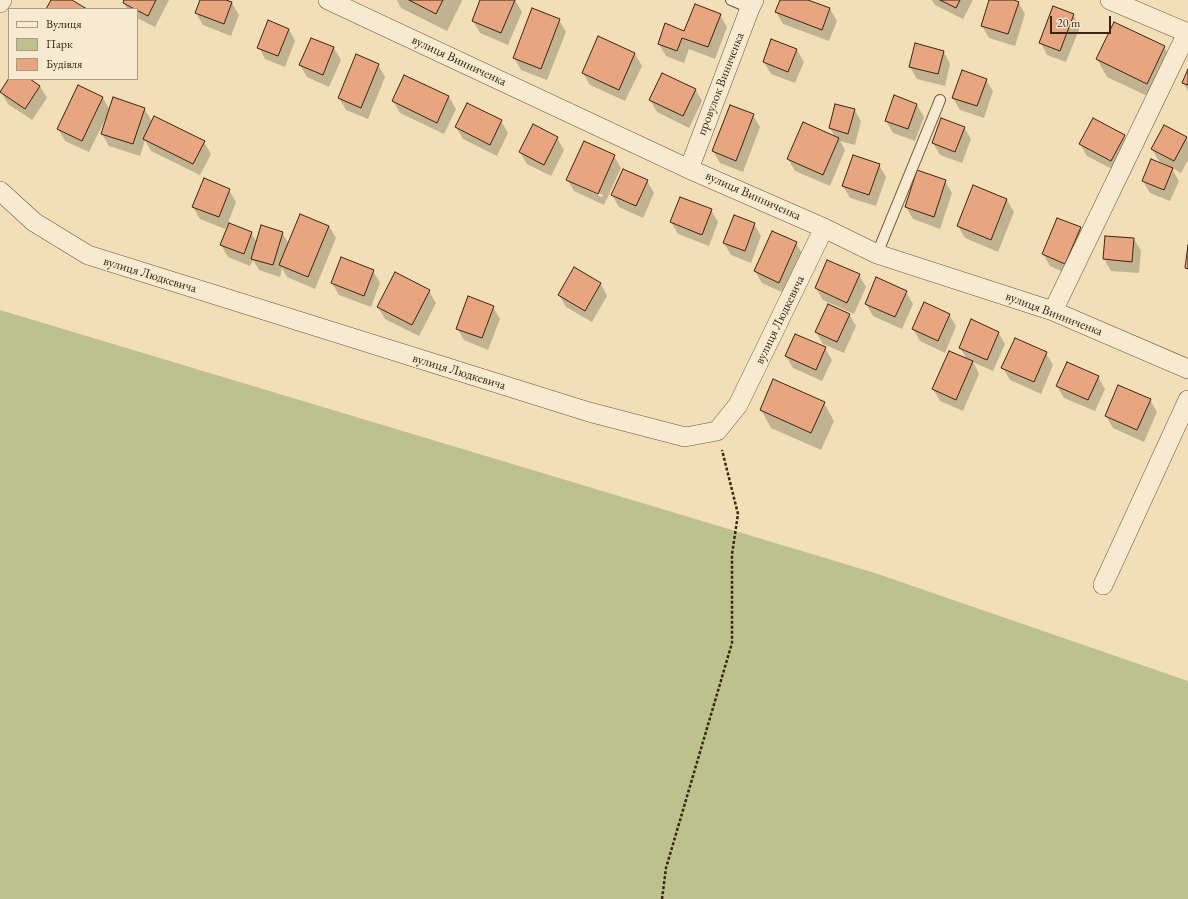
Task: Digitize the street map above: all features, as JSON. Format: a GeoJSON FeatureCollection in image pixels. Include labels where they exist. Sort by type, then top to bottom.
{"type":"FeatureCollection","features":[{"type":"Feature","properties":{"kind":"street","name":"вулиця Винниченка"},"geometry":{"type":"LineString","coordinates":[[328,0],[689,169],[824,228],[877,254],[1053,311],[1188,369]]}},
{"type":"Feature","properties":{"kind":"street"},"geometry":{"type":"LineString","coordinates":[[1053,311],[1187,33],[1110,0]]}},
{"type":"Feature","properties":{"kind":"street","name":"провулок Виниченка"},"geometry":{"type":"LineString","coordinates":[[689,169],[752,4]]}},
{"type":"Feature","properties":{"kind":"street","name":"вулиця Людкевича"},"geometry":{"type":"LineString","coordinates":[[0,191],[34,222],[88,255],[589,412],[685,436],[717,431],[738,405],[824,228]]}},
{"type":"Feature","properties":{"kind":"street"},"geometry":{"type":"LineString","coordinates":[[1103,585],[1188,400]]}},
{"type":"Feature","properties":{"kind":"lane"},"geometry":{"type":"LineString","coordinates":[[731,0],[752,4]]}},
{"type":"Feature","properties":{"kind":"lane"},"geometry":{"type":"LineString","coordinates":[[877,254],[940,100]]}},
{"type":"Feature","properties":{"kind":"path"},"geometry":{"type":"LineString","coordinates":[[662,899],[666,868],[732,643],[732,554],[738,514],[717,431]]}},
{"type":"Feature","properties":{"kind":"green space"},"geometry":{"type":"Polygon","coordinates":[[[0,310],[875,573],[1188,681],[1188,899],[0,899],[0,310]]]}},
{"type":"Feature","properties":{"kind":"building"},"geometry":{"type":"Polygon","coordinates":[[[51,0],[72,0],[85,8],[47,8],[51,0]]]}},
{"type":"Feature","properties":{"kind":"building"},"geometry":{"type":"Polygon","coordinates":[[[124,0],[156,0],[148,16],[138,11],[138,8],[133,8],[123,3],[124,0]]]}},
{"type":"Feature","properties":{"kind":"building"},"geometry":{"type":"Polygon","coordinates":[[[200,0],[226,0],[232,2],[224,24],[195,13],[200,0]]]}},
{"type":"Feature","properties":{"kind":"building"},"geometry":{"type":"Polygon","coordinates":[[[409,0],[443,0],[436,14],[409,0]]]}},
{"type":"Feature","properties":{"kind":"building"},"geometry":{"type":"Polygon","coordinates":[[[480,0],[515,0],[501,33],[472,21],[480,0]]]}},
{"type":"Feature","properties":{"kind":"building"},"geometry":{"type":"Polygon","coordinates":[[[780,0],[808,0],[830,8],[822,30],[775,12],[780,0]]]}},
{"type":"Feature","properties":{"kind":"building"},"geometry":{"type":"Polygon","coordinates":[[[940,0],[960,0],[956,8],[940,0]]]}},
{"type":"Feature","properties":{"kind":"building"},"geometry":{"type":"Polygon","coordinates":[[[989,0],[1014,0],[1019,2],[1008,34],[981,26],[989,0]]]}},
{"type":"Feature","properties":{"kind":"building"},"geometry":{"type":"Polygon","coordinates":[[[695,4],[721,14],[708,47],[682,38],[677,51],[658,44],[665,23],[684,31],[695,4]]]}},
{"type":"Feature","properties":{"kind":"building"},"geometry":{"type":"Polygon","coordinates":[[[1053,6],[1074,14],[1060,51],[1039,43],[1053,6]]]}},
{"type":"Feature","properties":{"kind":"building"},"geometry":{"type":"Polygon","coordinates":[[[532,8],[560,19],[541,69],[513,58],[532,8]]]}},
{"type":"Feature","properties":{"kind":"building"},"geometry":{"type":"Polygon","coordinates":[[[268,20],[289,29],[278,56],[257,48],[268,20]]]}},
{"type":"Feature","properties":{"kind":"building"},"geometry":{"type":"Polygon","coordinates":[[[1114,22],[1165,46],[1147,84],[1096,59],[1114,22]]]}},
{"type":"Feature","properties":{"kind":"building"},"geometry":{"type":"Polygon","coordinates":[[[598,36],[635,53],[619,90],[582,73],[598,36]]]}},
{"type":"Feature","properties":{"kind":"building"},"geometry":{"type":"Polygon","coordinates":[[[311,38],[334,47],[323,75],[299,65],[311,38]]]}},
{"type":"Feature","properties":{"kind":"building"},"geometry":{"type":"Polygon","coordinates":[[[771,39],[797,49],[788,72],[763,62],[771,39]]]}},
{"type":"Feature","properties":{"kind":"building"},"geometry":{"type":"Polygon","coordinates":[[[915,43],[944,51],[938,74],[909,67],[915,43]]]}},
{"type":"Feature","properties":{"kind":"building"},"geometry":{"type":"Polygon","coordinates":[[[356,54],[379,64],[361,108],[338,98],[356,54]]]}},
{"type":"Feature","properties":{"kind":"building"},"geometry":{"type":"Polygon","coordinates":[[[1188,69],[1188,85],[1182,83],[1188,69]]]}},
{"type":"Feature","properties":{"kind":"building"},"geometry":{"type":"Polygon","coordinates":[[[962,70],[987,79],[977,106],[952,98],[962,70]]]}},
{"type":"Feature","properties":{"kind":"building"},"geometry":{"type":"Polygon","coordinates":[[[662,73],[696,89],[683,116],[649,100],[662,73]]]}},
{"type":"Feature","properties":{"kind":"building"},"geometry":{"type":"Polygon","coordinates":[[[404,75],[449,96],[437,123],[392,101],[404,75]]]}},
{"type":"Feature","properties":{"kind":"building"},"geometry":{"type":"Polygon","coordinates":[[[8,80],[31,80],[40,86],[25,109],[0,92],[8,80]]]}},
{"type":"Feature","properties":{"kind":"building"},"geometry":{"type":"Polygon","coordinates":[[[78,85],[103,97],[82,141],[57,129],[78,85]]]}},
{"type":"Feature","properties":{"kind":"building"},"geometry":{"type":"Polygon","coordinates":[[[894,95],[917,104],[908,129],[885,121],[894,95]]]}},
{"type":"Feature","properties":{"kind":"building"},"geometry":{"type":"Polygon","coordinates":[[[113,97],[145,108],[133,144],[101,134],[113,97]]]}},
{"type":"Feature","properties":{"kind":"building"},"geometry":{"type":"Polygon","coordinates":[[[467,103],[502,120],[490,145],[455,127],[467,103]]]}},
{"type":"Feature","properties":{"kind":"building"},"geometry":{"type":"Polygon","coordinates":[[[835,104],[855,109],[848,134],[829,128],[835,104]]]}},
{"type":"Feature","properties":{"kind":"building"},"geometry":{"type":"Polygon","coordinates":[[[730,105],[754,114],[736,161],[712,151],[730,105]]]}},
{"type":"Feature","properties":{"kind":"building"},"geometry":{"type":"Polygon","coordinates":[[[154,116],[205,141],[193,164],[143,139],[154,116]]]}},
{"type":"Feature","properties":{"kind":"building"},"geometry":{"type":"Polygon","coordinates":[[[941,118],[965,127],[955,152],[932,143],[941,118]]]}},
{"type":"Feature","properties":{"kind":"building"},"geometry":{"type":"Polygon","coordinates":[[[1093,118],[1125,135],[1111,161],[1079,144],[1093,118]]]}},
{"type":"Feature","properties":{"kind":"building"},"geometry":{"type":"Polygon","coordinates":[[[803,122],[839,138],[823,175],[787,159],[803,122]]]}},
{"type":"Feature","properties":{"kind":"building"},"geometry":{"type":"Polygon","coordinates":[[[533,124],[558,137],[544,165],[519,152],[533,124]]]}},
{"type":"Feature","properties":{"kind":"building"},"geometry":{"type":"Polygon","coordinates":[[[1164,125],[1187,137],[1174,161],[1151,149],[1164,125]]]}},
{"type":"Feature","properties":{"kind":"building"},"geometry":{"type":"Polygon","coordinates":[[[584,141],[615,155],[598,194],[566,180],[584,141]]]}},
{"type":"Feature","properties":{"kind":"building"},"geometry":{"type":"Polygon","coordinates":[[[853,155],[880,164],[869,195],[842,186],[853,155]]]}},
{"type":"Feature","properties":{"kind":"building"},"geometry":{"type":"Polygon","coordinates":[[[1151,159],[1173,168],[1164,190],[1142,181],[1151,159]]]}},
{"type":"Feature","properties":{"kind":"building"},"geometry":{"type":"Polygon","coordinates":[[[623,169],[648,180],[636,206],[611,195],[623,169]]]}},
{"type":"Feature","properties":{"kind":"building"},"geometry":{"type":"Polygon","coordinates":[[[917,170],[946,180],[934,217],[905,207],[917,170]]]}},
{"type":"Feature","properties":{"kind":"building"},"geometry":{"type":"Polygon","coordinates":[[[204,178],[230,189],[219,217],[192,207],[204,178]]]}},
{"type":"Feature","properties":{"kind":"building"},"geometry":{"type":"Polygon","coordinates":[[[973,185],[1007,199],[991,240],[957,226],[973,185]]]}},
{"type":"Feature","properties":{"kind":"building"},"geometry":{"type":"Polygon","coordinates":[[[680,197],[712,209],[702,235],[670,222],[680,197]]]}},
{"type":"Feature","properties":{"kind":"building"},"geometry":{"type":"Polygon","coordinates":[[[300,214],[329,226],[308,277],[279,265],[300,214]]]}},
{"type":"Feature","properties":{"kind":"building"},"geometry":{"type":"Polygon","coordinates":[[[734,215],[755,223],[745,251],[723,243],[734,215]]]}},
{"type":"Feature","properties":{"kind":"building"},"geometry":{"type":"Polygon","coordinates":[[[1057,218],[1081,227],[1065,264],[1042,254],[1057,218]]]}},
{"type":"Feature","properties":{"kind":"building"},"geometry":{"type":"Polygon","coordinates":[[[229,223],[252,232],[244,254],[220,245],[229,223]]]}},
{"type":"Feature","properties":{"kind":"building"},"geometry":{"type":"Polygon","coordinates":[[[261,225],[283,232],[273,265],[251,259],[261,225]]]}},
{"type":"Feature","properties":{"kind":"building"},"geometry":{"type":"Polygon","coordinates":[[[772,231],[797,242],[779,283],[754,271],[772,231]]]}},
{"type":"Feature","properties":{"kind":"building"},"geometry":{"type":"Polygon","coordinates":[[[1105,236],[1134,238],[1132,262],[1103,259],[1105,236]]]}},
{"type":"Feature","properties":{"kind":"building"},"geometry":{"type":"Polygon","coordinates":[[[1188,245],[1188,269],[1185,268],[1188,245]]]}},
{"type":"Feature","properties":{"kind":"building"},"geometry":{"type":"Polygon","coordinates":[[[341,257],[374,270],[364,296],[331,283],[341,257]]]}},
{"type":"Feature","properties":{"kind":"building"},"geometry":{"type":"Polygon","coordinates":[[[827,260],[860,274],[847,303],[815,288],[827,260]]]}},
{"type":"Feature","properties":{"kind":"building"},"geometry":{"type":"Polygon","coordinates":[[[574,267],[601,283],[585,311],[558,295],[574,267]]]}},
{"type":"Feature","properties":{"kind":"building"},"geometry":{"type":"Polygon","coordinates":[[[395,272],[430,290],[412,325],[377,307],[395,272]]]}},
{"type":"Feature","properties":{"kind":"building"},"geometry":{"type":"Polygon","coordinates":[[[876,277],[907,291],[895,317],[865,304],[876,277]]]}},
{"type":"Feature","properties":{"kind":"building"},"geometry":{"type":"Polygon","coordinates":[[[468,296],[494,306],[482,338],[456,329],[468,296]]]}},
{"type":"Feature","properties":{"kind":"building"},"geometry":{"type":"Polygon","coordinates":[[[924,302],[950,314],[938,341],[912,329],[924,302]]]}},
{"type":"Feature","properties":{"kind":"building"},"geometry":{"type":"Polygon","coordinates":[[[828,304],[850,314],[837,342],[815,332],[828,304]]]}},
{"type":"Feature","properties":{"kind":"building"},"geometry":{"type":"Polygon","coordinates":[[[971,319],[999,332],[987,360],[959,348],[971,319]]]}},
{"type":"Feature","properties":{"kind":"building"},"geometry":{"type":"Polygon","coordinates":[[[795,334],[826,347],[816,370],[785,356],[795,334]]]}},
{"type":"Feature","properties":{"kind":"building"},"geometry":{"type":"Polygon","coordinates":[[[1015,338],[1047,352],[1034,382],[1001,368],[1015,338]]]}},
{"type":"Feature","properties":{"kind":"building"},"geometry":{"type":"Polygon","coordinates":[[[949,351],[973,361],[956,400],[932,389],[949,351]]]}},
{"type":"Feature","properties":{"kind":"building"},"geometry":{"type":"Polygon","coordinates":[[[1067,362],[1099,376],[1088,400],[1056,386],[1067,362]]]}},
{"type":"Feature","properties":{"kind":"building"},"geometry":{"type":"Polygon","coordinates":[[[773,379],[825,402],[811,433],[760,410],[773,379]]]}},
{"type":"Feature","properties":{"kind":"building"},"geometry":{"type":"Polygon","coordinates":[[[1118,385],[1151,399],[1137,430],[1105,416],[1118,385]]]}}]}
